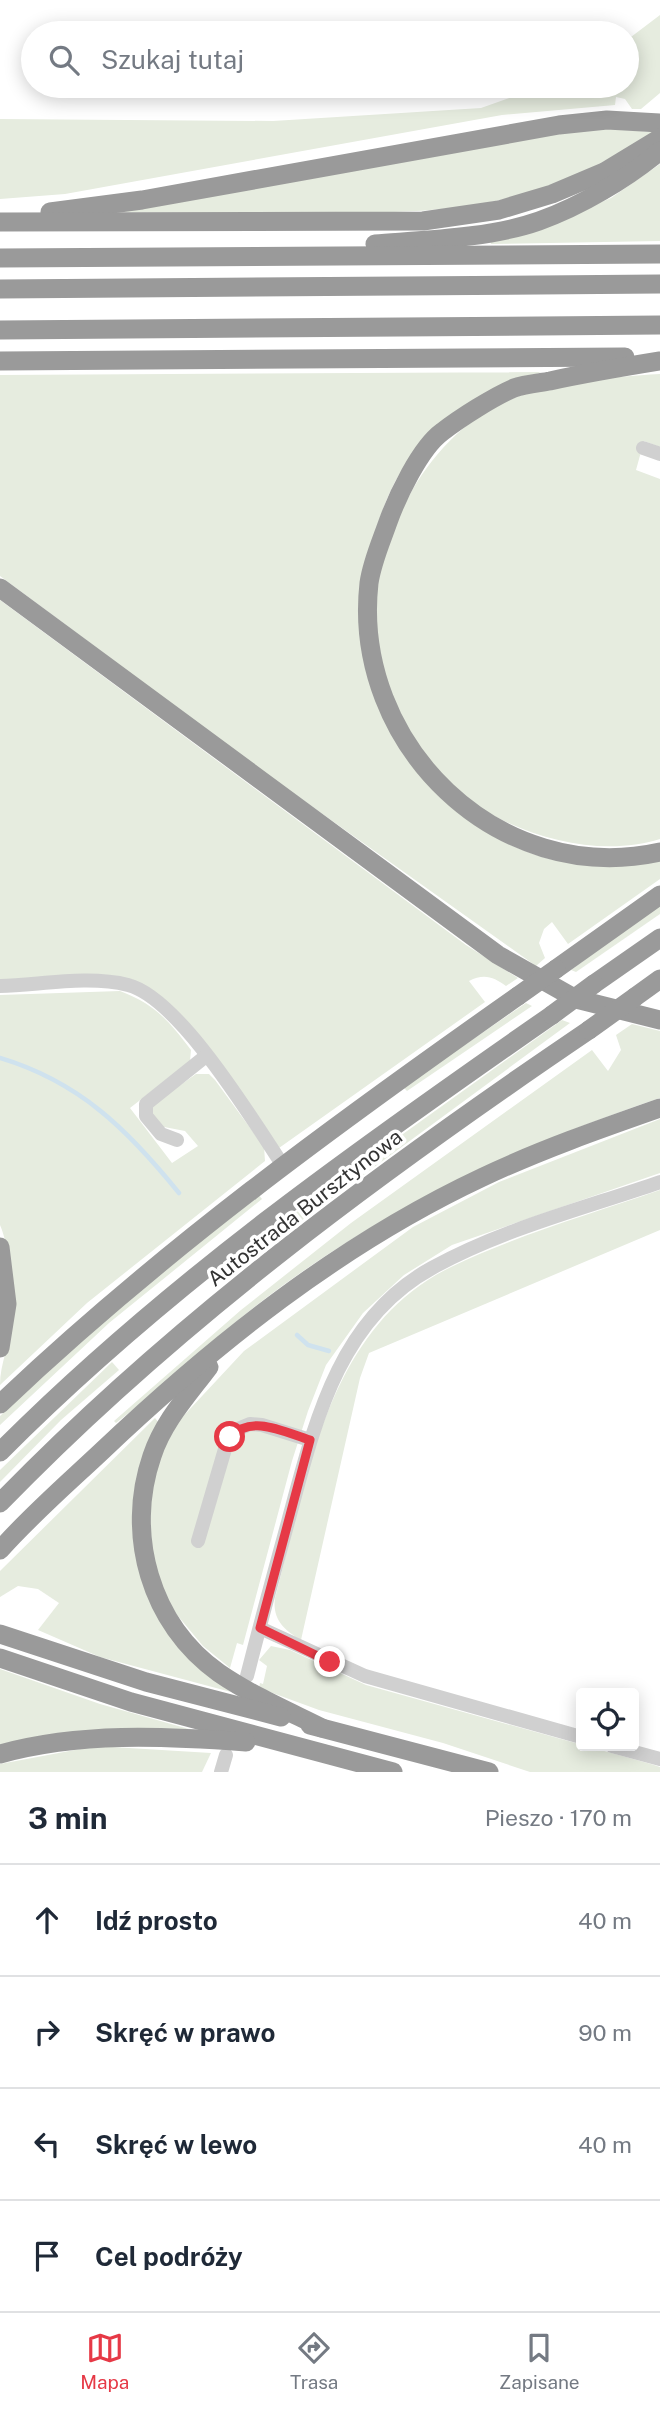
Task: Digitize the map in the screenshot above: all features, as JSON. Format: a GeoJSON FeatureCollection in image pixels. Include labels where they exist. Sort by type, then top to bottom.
{"type":"FeatureCollection","features":[{"type":"Feature","properties":{"kind":"highway"},"geometry":{"type":"LineString","coordinates":[[0,220],[142,200],[559,125],[637,120],[660,123]]}},
{"type":"Feature","properties":{"kind":"highway"},"geometry":{"type":"LineString","coordinates":[[0,220],[423,221],[499,209],[552,194],[604,173],[660,138]]}},
{"type":"Feature","properties":{"kind":"highway"},"geometry":{"type":"LineString","coordinates":[[259,257],[449,239],[539,221],[620,180],[660,151]]}},
{"type":"Feature","properties":{"kind":"highway"},"geometry":{"type":"LineString","coordinates":[[0,258],[660,254]]}},
{"type":"Feature","properties":{"kind":"highway"},"geometry":{"type":"LineString","coordinates":[[0,289],[660,284]]}},
{"type":"Feature","properties":{"kind":"highway"},"geometry":{"type":"LineString","coordinates":[[0,330],[660,325]]}},
{"type":"Feature","properties":{"kind":"highway"},"geometry":{"type":"LineString","coordinates":[[0,361],[660,359]]}},
{"type":"Feature","properties":{"kind":"highway"},"geometry":{"type":"LineString","coordinates":[[660,359],[514,388],[439,434],[400,489],[372,566],[368,614],[375,671],[390,716],[414,756],[457,801],[503,831],[547,848],[602,856],[660,852]]}},
{"type":"Feature","properties":{"kind":"highway"},"geometry":{"type":"LineString","coordinates":[[0,588],[498,955],[576,999],[660,1020]]}},
{"type":"Feature","properties":{"kind":"highway"},"geometry":{"type":"LineString","coordinates":[[0,1404],[131,1285],[282,1164],[660,895]]}},
{"type":"Feature","properties":{"kind":"highway","name":"Autostrada Bursztynowa"},"geometry":{"type":"LineString","coordinates":[[0,1452],[124,1335],[237,1242],[660,938]]}},
{"type":"Feature","properties":{"kind":"highway","name":"Autostrada Bursztynowa"},"geometry":{"type":"LineString","coordinates":[[0,1503],[93,1413],[229,1294],[439,1134],[660,979]]}},
{"type":"Feature","properties":{"kind":"highway"},"geometry":{"type":"LineString","coordinates":[[0,1550],[136,1419],[234,1335],[326,1266],[424,1207],[496,1171],[660,1108]]}},
{"type":"Feature","properties":{"kind":"highway"},"geometry":{"type":"LineString","coordinates":[[0,1247],[7,1304],[0,1348]]}},
{"type":"Feature","properties":{"kind":"highway"},"geometry":{"type":"LineString","coordinates":[[234,1335],[169,1419],[152,1454],[140,1497],[140,1541],[156,1597],[195,1653],[219,1673],[254,1694],[322,1728]]}},
{"type":"Feature","properties":{"kind":"highway"},"geometry":{"type":"LineString","coordinates":[[0,1634],[146,1682],[489,1772]]}},
{"type":"Feature","properties":{"kind":"highway"},"geometry":{"type":"LineString","coordinates":[[0,1658],[131,1702],[393,1772]]}},
{"type":"Feature","properties":{"kind":"highway"},"geometry":{"type":"LineString","coordinates":[[0,1754],[35,1744],[111,1737],[197,1738],[307,1748]]}},
{"type":"Feature","properties":{"kind":"street"},"geometry":{"type":"LineString","coordinates":[[643,448],[660,454]]}},
{"type":"Feature","properties":{"kind":"street"},"geometry":{"type":"LineString","coordinates":[[0,986],[100,982],[128,985],[150,994],[172,1013],[206,1056],[282,1164]]}},
{"type":"Feature","properties":{"kind":"street"},"geometry":{"type":"LineString","coordinates":[[177,1140],[161,1134],[146,1116],[146,1104],[206,1056]]}},
{"type":"Feature","properties":{"kind":"street"},"geometry":{"type":"LineString","coordinates":[[247,1676],[310,1440],[337,1368],[372,1317],[398,1292],[430,1269],[463,1253],[660,1182]]}},
{"type":"Feature","properties":{"kind":"street"},"geometry":{"type":"LineString","coordinates":[[198,1541],[225,1449],[238,1429],[250,1424],[262,1425],[310,1440]]}},
{"type":"Feature","properties":{"kind":"street"},"geometry":{"type":"LineString","coordinates":[[260,1628],[365,1676],[576,1736]]}},
{"type":"Feature","properties":{"kind":"street"},"geometry":{"type":"LineString","coordinates":[[630,1751],[660,1759]]}},
{"type":"Feature","properties":{"kind":"street"},"geometry":{"type":"LineString","coordinates":[[221,1772],[226,1755]]}},
{"type":"Feature","properties":{"kind":"shaded area"},"geometry":{"type":"Polygon","coordinates":[[[660,15],[660,93],[641,109],[632,109],[625,99],[620,98],[639,98],[639,31],[660,15]]]}},
{"type":"Feature","properties":{"kind":"shaded area"},"geometry":{"type":"Polygon","coordinates":[[[509,98],[616,98],[615,105],[502,115],[65,194],[0,199],[0,119],[273,121],[481,108],[509,98]]]}},
{"type":"Feature","properties":{"kind":"shaded area"},"geometry":{"type":"Polygon","coordinates":[[[613,129],[653,132],[622,152],[566,180],[492,202],[454,208],[378,213],[107,212],[565,131],[613,129]]]}},
{"type":"Feature","properties":{"kind":"shaded area"},"geometry":{"type":"Polygon","coordinates":[[[660,164],[660,241],[491,244],[490,240],[561,219],[611,198],[660,164]]]}},
{"type":"Feature","properties":{"kind":"shaded area"},"geometry":{"type":"Polygon","coordinates":[[[541,372],[497,390],[454,421],[414,455],[387,498],[371,546],[361,595],[362,644],[372,690],[392,734],[419,774],[453,809],[493,836],[554,860],[599,865],[660,860],[660,879],[568,944],[552,922],[544,929],[539,943],[545,958],[536,966],[265,773],[0,576],[0,375],[541,372]]]}},
{"type":"Feature","properties":{"kind":"shaded area"},"geometry":{"type":"Polygon","coordinates":[[[660,374],[660,447],[644,441],[636,470],[660,479],[660,839],[629,845],[597,846],[563,841],[530,832],[469,801],[443,780],[422,757],[397,712],[380,657],[373,607],[378,574],[394,528],[417,483],[450,440],[478,417],[509,400],[546,388],[660,374]]]}},
{"type":"Feature","properties":{"kind":"shaded area"},"geometry":{"type":"Polygon","coordinates":[[[0,600],[466,945],[518,978],[506,986],[489,977],[469,981],[485,1002],[279,1148],[184,1022],[121,979],[0,982],[0,600]]]}},
{"type":"Feature","properties":{"kind":"shaded area"},"geometry":{"type":"Polygon","coordinates":[[[660,904],[660,914],[576,972],[571,970],[660,904]]]}},
{"type":"Feature","properties":{"kind":"shaded area"},"geometry":{"type":"Polygon","coordinates":[[[120,991],[152,1008],[191,1050],[190,1061],[130,1108],[172,1163],[198,1146],[185,1131],[159,1126],[153,1116],[152,1105],[196,1074],[209,1074],[215,1080],[264,1147],[265,1161],[87,1303],[0,1385],[11,1330],[13,1299],[9,1259],[0,1225],[0,995],[120,991]]]}},
{"type":"Feature","properties":{"kind":"shaded area"},"geometry":{"type":"Polygon","coordinates":[[[526,1003],[532,1006],[407,1091],[403,1087],[526,1003]]]}},
{"type":"Feature","properties":{"kind":"shaded area"},"geometry":{"type":"Polygon","coordinates":[[[562,1020],[570,1023],[256,1254],[250,1248],[336,1182],[562,1020]]]}},
{"type":"Feature","properties":{"kind":"shaded area"},"geometry":{"type":"Polygon","coordinates":[[[632,1024],[660,1031],[660,1098],[512,1155],[417,1201],[371,1228],[263,1300],[135,1408],[116,1423],[114,1421],[241,1310],[351,1223],[592,1050],[608,1071],[621,1050],[616,1035],[632,1024]]]}},
{"type":"Feature","properties":{"kind":"shaded area"},"geometry":{"type":"Polygon","coordinates":[[[660,1119],[660,1173],[452,1245],[404,1275],[363,1313],[326,1365],[308,1411],[243,1645],[237,1643],[230,1668],[203,1646],[173,1610],[156,1580],[147,1500],[159,1457],[175,1425],[244,1351],[413,1227],[499,1182],[660,1119]]]}},
{"type":"Feature","properties":{"kind":"shaded area"},"geometry":{"type":"Polygon","coordinates":[[[660,1190],[660,1230],[369,1353],[360,1378],[301,1640],[289,1632],[277,1618],[275,1598],[312,1457],[328,1410],[349,1367],[376,1327],[409,1294],[451,1267],[528,1235],[660,1190]]]}},
{"type":"Feature","properties":{"kind":"shaded area"},"geometry":{"type":"Polygon","coordinates":[[[258,1194],[262,1199],[109,1323],[0,1425],[0,1416],[105,1318],[258,1194]]]}},
{"type":"Feature","properties":{"kind":"shaded area"},"geometry":{"type":"Polygon","coordinates":[[[112,1362],[119,1370],[61,1420],[0,1482],[0,1470],[112,1362]]]}},
{"type":"Feature","properties":{"kind":"shaded area"},"geometry":{"type":"Polygon","coordinates":[[[155,1418],[159,1423],[136,1489],[171,1638],[203,1672],[231,1692],[100,1657],[38,1630],[59,1603],[38,1589],[18,1586],[0,1597],[0,1571],[155,1418]]]}},
{"type":"Feature","properties":{"kind":"shaded area"},"geometry":{"type":"Polygon","coordinates":[[[271,1646],[290,1650],[366,1685],[576,1743],[576,1751],[604,1751],[651,1764],[660,1767],[660,1772],[530,1772],[443,1743],[319,1710],[259,1688],[260,1683],[263,1684],[267,1666],[259,1660],[271,1646]]]}},
{"type":"Feature","properties":{"kind":"shaded area"},"geometry":{"type":"Polygon","coordinates":[[[0,1669],[100,1704],[196,1731],[97,1730],[50,1735],[0,1747],[0,1669]]]}},
{"type":"Feature","properties":{"kind":"shaded area"},"geometry":{"type":"Polygon","coordinates":[[[96,1746],[211,1753],[202,1772],[0,1772],[0,1764],[96,1746]]]}},
{"type":"Feature","properties":{"kind":"waterway"},"geometry":{"type":"LineString","coordinates":[[0,1058],[55,1080],[100,1111],[141,1149],[179,1193]]}},
{"type":"Feature","properties":{"kind":"waterway"},"geometry":{"type":"LineString","coordinates":[[297,1335],[308,1345],[329,1351]]}},
{"type":"Feature","properties":{"kind":"route"},"geometry":{"type":"LineString","coordinates":[[230,1437],[238,1429],[250,1424],[262,1425],[310,1440],[260,1628],[330,1662]]}}]}
